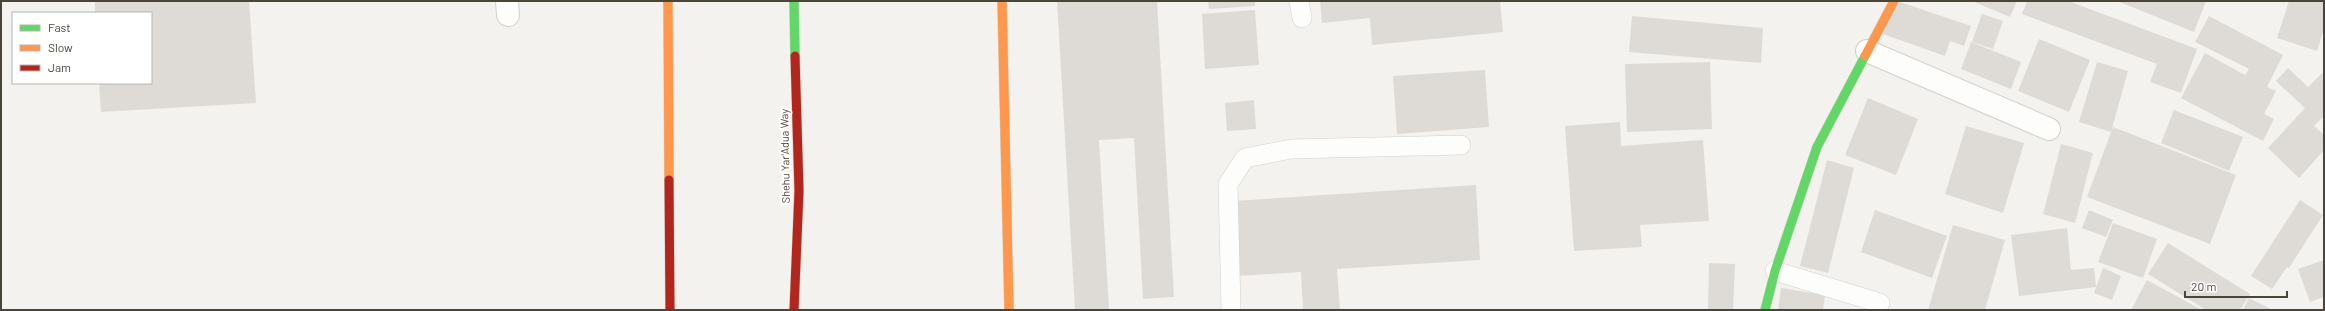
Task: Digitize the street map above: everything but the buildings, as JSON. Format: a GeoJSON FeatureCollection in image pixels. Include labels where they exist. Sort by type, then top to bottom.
{"type":"FeatureCollection","features":[{"type":"Feature","properties":{"kind":"main road"},"geometry":{"type":"LineString","coordinates":[[668,1],[670,310]]}},
{"type":"Feature","properties":{"kind":"main road","name":"Shehu Yar'Adua Way"},"geometry":{"type":"LineString","coordinates":[[794,1],[799,191],[794,310]]}},
{"type":"Feature","properties":{"kind":"main road"},"geometry":{"type":"LineString","coordinates":[[1002,1],[1009,310]]}},
{"type":"Feature","properties":{"kind":"main road"},"geometry":{"type":"LineString","coordinates":[[1765,310],[1775,271],[1817,147],[1894,1]]}},
{"type":"Feature","properties":{"kind":"street"},"geometry":{"type":"LineString","coordinates":[[1868,51],[2049,129]]}},
{"type":"Feature","properties":{"kind":"lane"},"geometry":{"type":"LineString","coordinates":[[1231,310],[1228,184],[1245,158],[1291,149],[1461,145]]}},
{"type":"Feature","properties":{"kind":"lane"},"geometry":{"type":"LineString","coordinates":[[1775,271],[1880,303]]}},
{"type":"Feature","properties":{"kind":"traffic: fast"},"geometry":{"type":"LineString","coordinates":[[794,1],[795,56]]}},
{"type":"Feature","properties":{"kind":"traffic: fast"},"geometry":{"type":"LineString","coordinates":[[1765,310],[1775,271],[1817,147],[1865,56]]}},
{"type":"Feature","properties":{"kind":"traffic: slow"},"geometry":{"type":"LineString","coordinates":[[668,1],[669,180]]}},
{"type":"Feature","properties":{"kind":"traffic: slow"},"geometry":{"type":"LineString","coordinates":[[1002,1],[1009,310]]}},
{"type":"Feature","properties":{"kind":"traffic: slow"},"geometry":{"type":"LineString","coordinates":[[1865,56],[1894,1]]}},
{"type":"Feature","properties":{"kind":"traffic: jam"},"geometry":{"type":"LineString","coordinates":[[794,310],[799,191],[795,56]]}},
{"type":"Feature","properties":{"kind":"traffic: jam"},"geometry":{"type":"LineString","coordinates":[[669,180],[670,310]]}}]}
